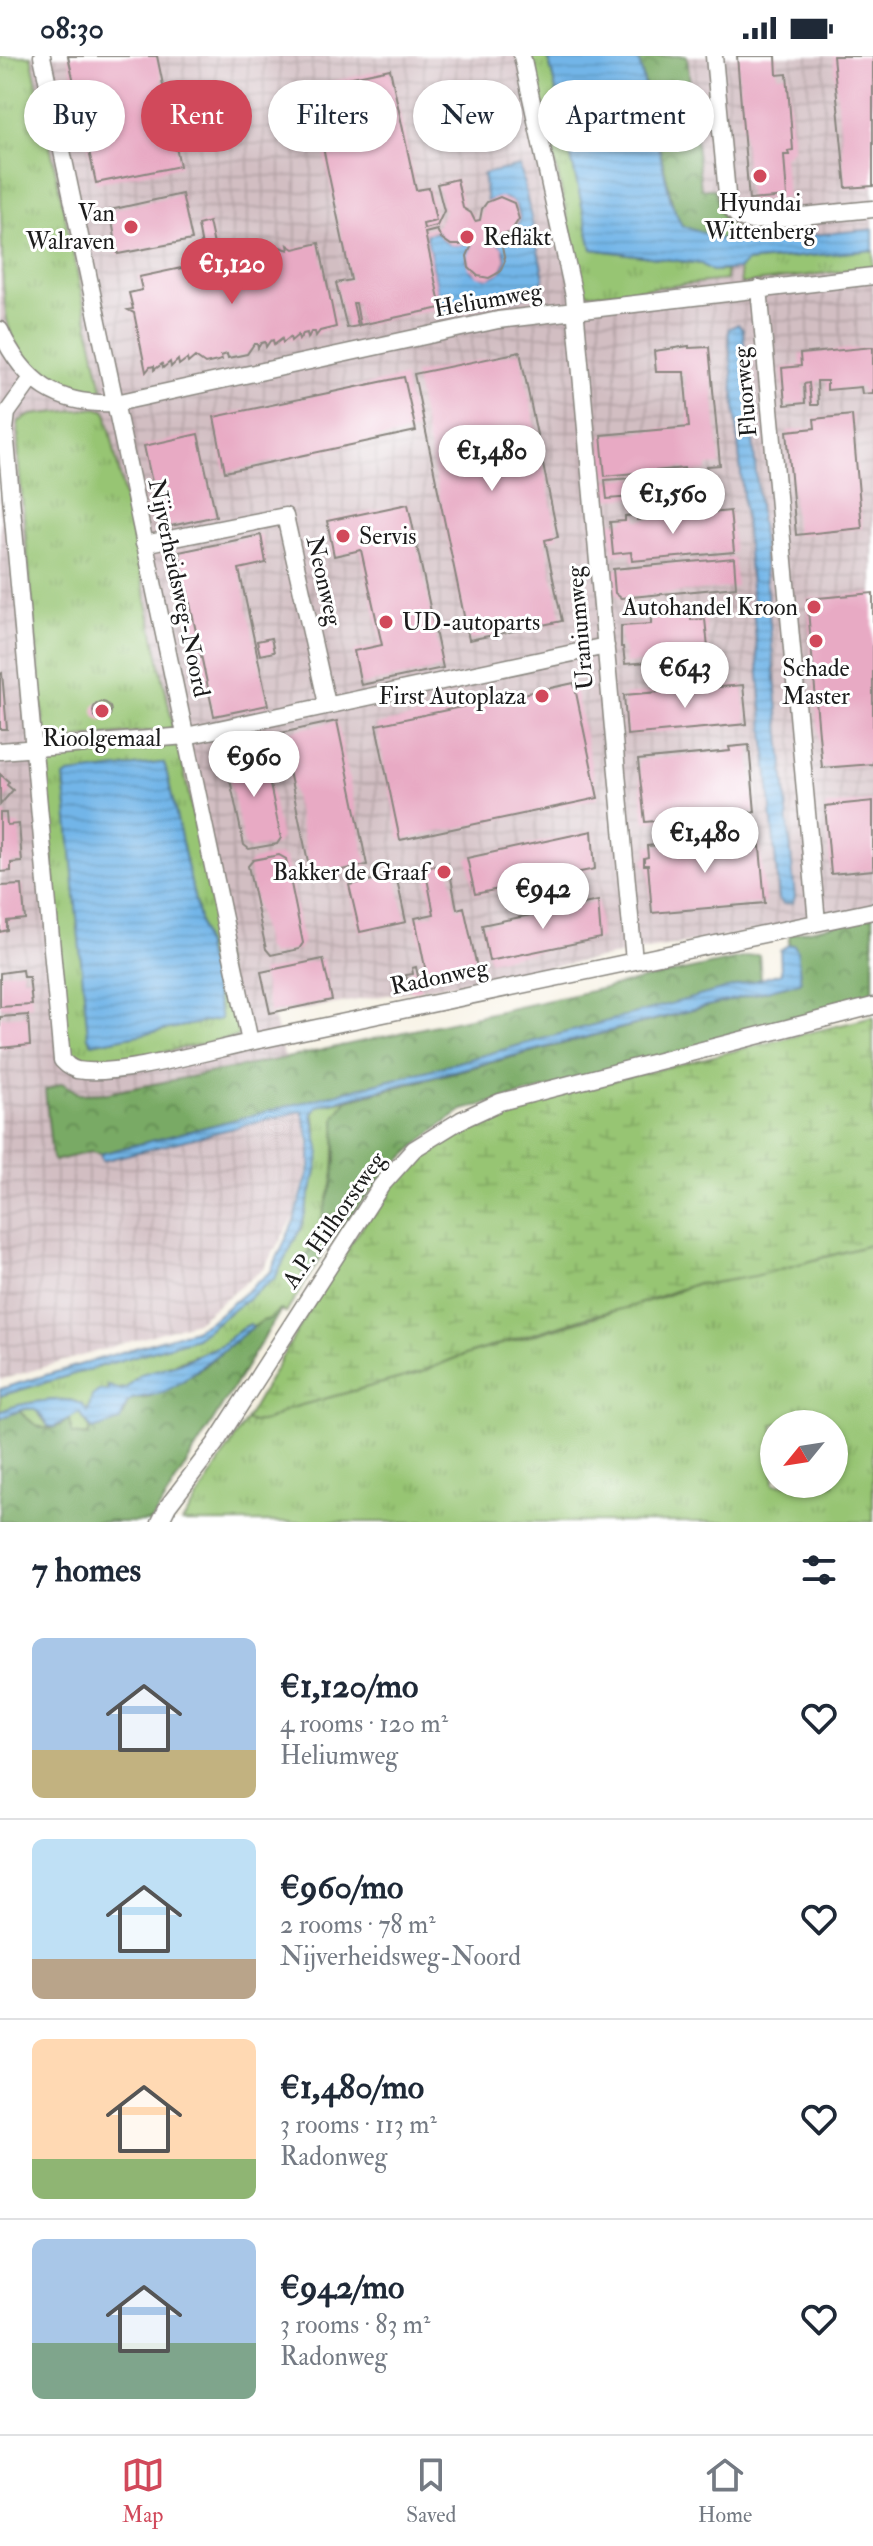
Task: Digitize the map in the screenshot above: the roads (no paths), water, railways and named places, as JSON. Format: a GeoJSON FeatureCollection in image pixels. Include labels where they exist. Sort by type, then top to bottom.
{"type":"FeatureCollection","features":[{"type":"Feature","properties":{"kind":"street","name":"Nijverheidsweg-Noord"},"geometry":{"type":"LineString","coordinates":[[42,56],[250,1042]]}},
{"type":"Feature","properties":{"kind":"street","name":"Uraniumweg"},"geometry":{"type":"LineString","coordinates":[[522,56],[574,296],[634,961]]}},
{"type":"Feature","properties":{"kind":"street"},"geometry":{"type":"LineString","coordinates":[[714,56],[728,205],[739,217],[751,221],[873,209]]}},
{"type":"Feature","properties":{"kind":"street","name":"Heliumweg"},"geometry":{"type":"LineString","coordinates":[[116,403],[498,320],[873,276]]}},
{"type":"Feature","properties":{"kind":"street","name":"Fluorweg"},"geometry":{"type":"LineString","coordinates":[[759,288],[817,922]]}},
{"type":"Feature","properties":{"kind":"street"},"geometry":{"type":"LineString","coordinates":[[0,330],[19,365],[48,390],[76,401],[116,403]]}},
{"type":"Feature","properties":{"kind":"street"},"geometry":{"type":"LineString","coordinates":[[32,378],[4,413],[62,1060],[69,1067],[81,1070],[137,1066],[250,1042]]}},
{"type":"Feature","properties":{"kind":"street","name":"Neonweg"},"geometry":{"type":"LineString","coordinates":[[144,544],[285,516],[327,704]]}},
{"type":"Feature","properties":{"kind":"street"},"geometry":{"type":"LineString","coordinates":[[0,751],[186,736],[606,646]]}},
{"type":"Feature","properties":{"kind":"street","name":"Radonweg"},"geometry":{"type":"LineString","coordinates":[[250,1042],[873,911]]}},
{"type":"Feature","properties":{"kind":"street","name":"A.P. Hilhorstweg"},"geometry":{"type":"LineString","coordinates":[[160,1522],[168,1506],[215,1444],[361,1215],[381,1186],[414,1149],[461,1120],[500,1102],[873,1006]]}},
{"type":"Feature","properties":{"kind":"water"},"geometry":{"type":"Polygon","coordinates":[[[548,56],[638,56],[643,80],[553,80],[548,56]]]}},
{"type":"Feature","properties":{"kind":"water"},"geometry":{"type":"Polygon","coordinates":[[[570,152],[660,152],[671,202],[682,226],[733,243],[873,229],[873,250],[746,262],[739,269],[712,271],[701,264],[592,249],[570,152]]]}},
{"type":"Feature","properties":{"kind":"water"},"geometry":{"type":"Polygon","coordinates":[[[520,166],[544,278],[541,286],[531,295],[442,312],[426,234],[437,232],[450,244],[469,242],[472,245],[467,260],[472,272],[486,278],[494,276],[503,267],[505,256],[493,240],[494,236],[507,235],[515,230],[519,213],[516,205],[509,200],[499,198],[487,202],[483,174],[520,166]]]}},
{"type":"Feature","properties":{"kind":"water"},"geometry":{"type":"Polygon","coordinates":[[[738,324],[743,330],[795,897],[793,903],[783,904],[779,899],[728,329],[738,324]]]}},
{"type":"Feature","properties":{"kind":"water"},"geometry":{"type":"Polygon","coordinates":[[[164,763],[221,1019],[92,1044],[88,1037],[64,777],[164,763]]]}},
{"type":"Feature","properties":{"kind":"water"},"geometry":{"type":"Polygon","coordinates":[[[794,945],[797,950],[801,982],[318,1106],[312,1113],[320,1153],[315,1176],[301,1228],[275,1278],[196,1338],[0,1396],[0,1389],[194,1330],[214,1318],[271,1271],[294,1221],[310,1167],[310,1142],[302,1111],[102,1161],[100,1154],[429,1070],[781,973],[780,950],[794,945]]]}},
{"type":"Feature","properties":{"kind":"water"},"geometry":{"type":"Polygon","coordinates":[[[250,1324],[253,1327],[180,1383],[162,1393],[132,1399],[127,1403],[120,1421],[93,1430],[79,1413],[54,1427],[48,1426],[33,1409],[0,1419],[0,1412],[7,1409],[50,1400],[81,1404],[88,1412],[92,1396],[100,1390],[108,1391],[108,1386],[120,1390],[126,1388],[141,1374],[177,1364],[223,1344],[250,1324]]]}},
{"type":"Feature","properties":{"kind":"place","name":"Hyundai Wittenberg"},"geometry":{"type":"Point","coordinates":[760,176]}},
{"type":"Feature","properties":{"kind":"place","name":"Van Walraven"},"geometry":{"type":"Point","coordinates":[131,227]}},
{"type":"Feature","properties":{"kind":"place","name":"Refläkt"},"geometry":{"type":"Point","coordinates":[467,237]}},
{"type":"Feature","properties":{"kind":"place","name":"Servis"},"geometry":{"type":"Point","coordinates":[343,536]}},
{"type":"Feature","properties":{"kind":"place","name":"Autohandel Kroon"},"geometry":{"type":"Point","coordinates":[814,607]}},
{"type":"Feature","properties":{"kind":"place","name":"UD-autoparts"},"geometry":{"type":"Point","coordinates":[386,622]}},
{"type":"Feature","properties":{"kind":"place","name":"Schade Master"},"geometry":{"type":"Point","coordinates":[816,641]}},
{"type":"Feature","properties":{"kind":"place","name":"First Autoplaza"},"geometry":{"type":"Point","coordinates":[542,696]}},
{"type":"Feature","properties":{"kind":"place","name":"Rioolgemaal"},"geometry":{"type":"Point","coordinates":[102,711]}},
{"type":"Feature","properties":{"kind":"place","name":"Bakker de Graaf"},"geometry":{"type":"Point","coordinates":[444,872]}}]}
